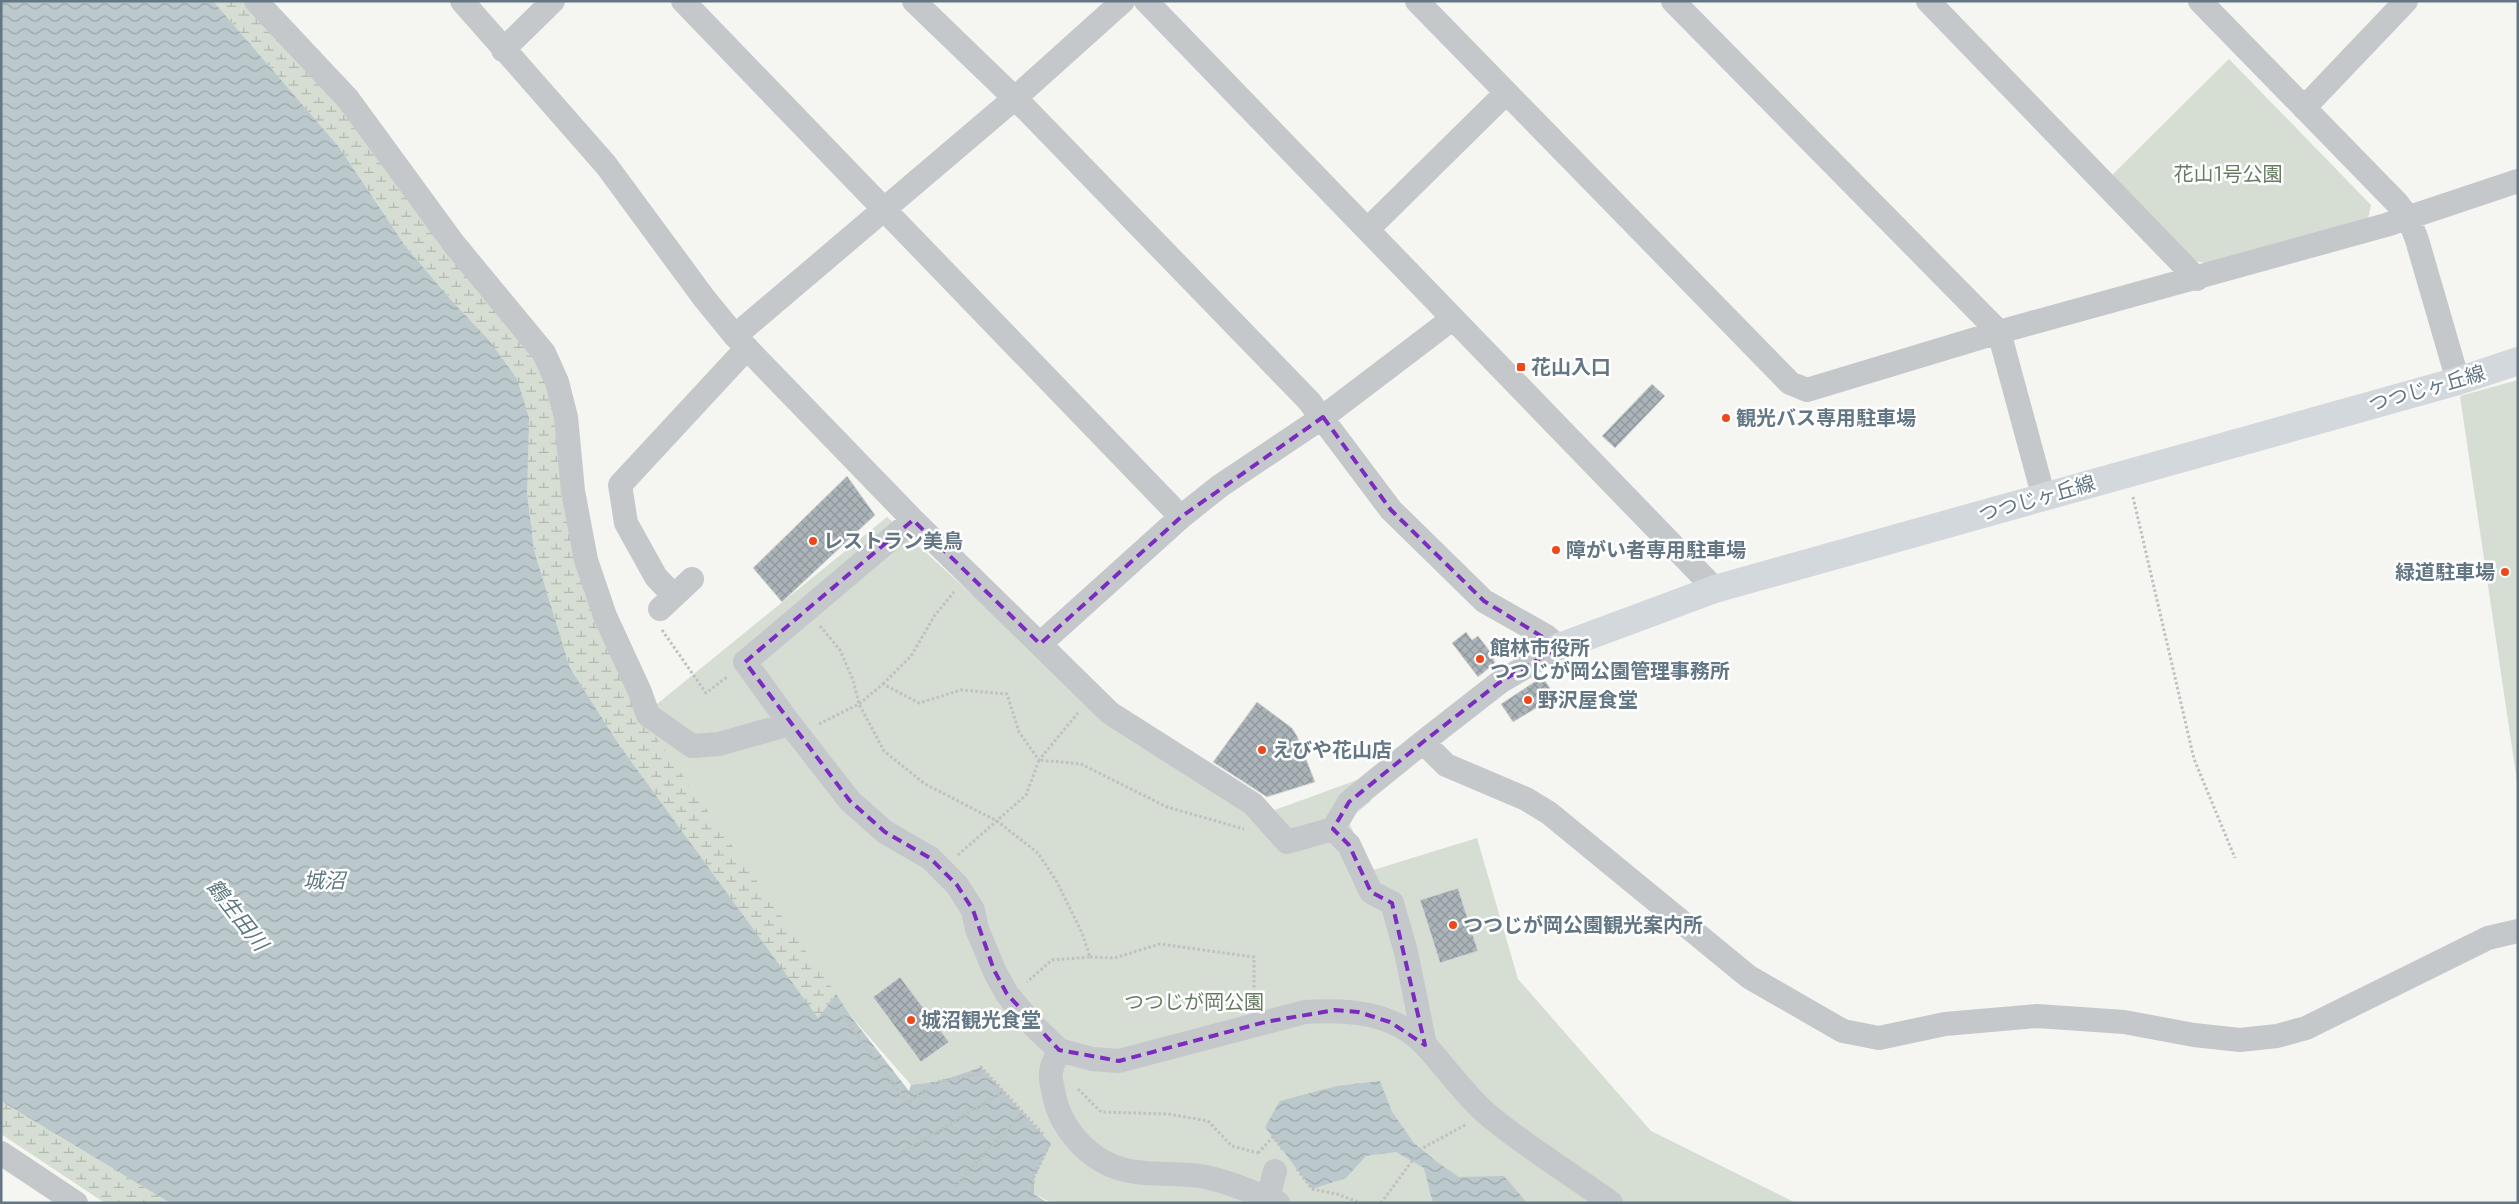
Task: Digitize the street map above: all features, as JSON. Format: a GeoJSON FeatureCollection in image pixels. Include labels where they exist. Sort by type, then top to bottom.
{"type":"FeatureCollection","features":[{"type":"Feature","properties":{"kind":"main road","name":"つつじヶ丘線"},"geometry":{"type":"LineString","coordinates":[[1559,647],[1715,588],[2044,498],[2458,381],[2518,361]]}},
{"type":"Feature","properties":{"kind":"street"},"geometry":{"type":"LineString","coordinates":[[256,1],[348,99],[454,244],[544,353],[557,382],[566,417],[573,492],[586,560],[605,616],[640,692],[648,715],[692,746],[719,744],[790,724]]}},
{"type":"Feature","properties":{"kind":"street"},"geometry":{"type":"LineString","coordinates":[[462,1],[503,50],[606,165],[704,298],[741,342],[914,520],[1110,713],[1254,804],[1287,842],[1333,829],[1349,802],[1423,742],[1500,682],[1559,647],[1546,636],[1484,601],[1391,510],[1340,445],[1323,416],[1015,98],[914,1]]}},
{"type":"Feature","properties":{"kind":"street"},"geometry":{"type":"LineString","coordinates":[[503,50],[553,1]]}},
{"type":"Feature","properties":{"kind":"street"},"geometry":{"type":"LineString","coordinates":[[683,1],[1182,517]]}},
{"type":"Feature","properties":{"kind":"street"},"geometry":{"type":"LineString","coordinates":[[692,580],[667,602],[659,582],[626,523],[620,485],[741,342],[884,209],[1015,98],[1123,1]]}},
{"type":"Feature","properties":{"kind":"street"},"geometry":{"type":"LineString","coordinates":[[1146,1],[1452,319],[1715,588]]}},
{"type":"Feature","properties":{"kind":"street"},"geometry":{"type":"LineString","coordinates":[[1417,1],[1790,382],[1807,390],[1999,332],[2197,279],[2409,219],[2518,181]]}},
{"type":"Feature","properties":{"kind":"street"},"geometry":{"type":"LineString","coordinates":[[1673,1],[1999,332],[2044,498]]}},
{"type":"Feature","properties":{"kind":"street"},"geometry":{"type":"LineString","coordinates":[[2200,1],[2396,203],[2409,219],[2417,240],[2458,381]]}},
{"type":"Feature","properties":{"kind":"street"},"geometry":{"type":"LineString","coordinates":[[2304,108],[2406,1]]}},
{"type":"Feature","properties":{"kind":"street"},"geometry":{"type":"LineString","coordinates":[[1938,5],[2197,279]]}},
{"type":"Feature","properties":{"kind":"street"},"geometry":{"type":"LineString","coordinates":[[1368,230],[1506,93]]}},
{"type":"Feature","properties":{"kind":"street"},"geometry":{"type":"LineString","coordinates":[[1040,644],[1182,517],[1220,486],[1323,416],[1452,319]]}},
{"type":"Feature","properties":{"kind":"street"},"geometry":{"type":"LineString","coordinates":[[914,520],[745,662],[790,724],[856,808],[885,832],[900,842],[914,847],[943,869],[973,910],[984,949],[1002,986],[1013,1002],[1059,1050],[1092,1059],[1119,1061],[1306,1012],[1335,1010],[1358,1012],[1390,1022],[1410,1033],[1425,1045],[1453,1080],[1487,1114],[1611,1203]]}},
{"type":"Feature","properties":{"kind":"street"},"geometry":{"type":"LineString","coordinates":[[1423,742],[1446,765],[1526,799],[1549,813],[1749,977],[1844,1031],[1879,1038],[1945,1024],[2037,1016],[2124,1022],[2194,1035],[2240,1040],[2277,1036],[2306,1028],[2488,938],[2518,931]]}},
{"type":"Feature","properties":{"kind":"street"},"geometry":{"type":"LineString","coordinates":[[1333,829],[1349,845],[1371,892],[1392,903],[1406,952],[1425,1045]]}},
{"type":"Feature","properties":{"kind":"street"},"geometry":{"type":"LineString","coordinates":[[1059,1050],[1050,1073],[1055,1103],[1067,1127],[1079,1143],[1104,1162],[1130,1171],[1204,1177],[1241,1186],[1273,1200],[1285,1169]]}},
{"type":"Feature","properties":{"kind":"street"},"geometry":{"type":"LineString","coordinates":[[1,1153],[76,1203]]}},
{"type":"Feature","properties":{"kind":"path"},"geometry":{"type":"LineString","coordinates":[[2127,474],[2194,759],[2235,858]]}},
{"type":"Feature","properties":{"kind":"path"},"geometry":{"type":"LineString","coordinates":[[790,724],[822,724],[859,704],[883,684],[912,656],[935,615],[968,574]]}},
{"type":"Feature","properties":{"kind":"path"},"geometry":{"type":"LineString","coordinates":[[667,602],[662,630],[706,693],[745,662]]}},
{"type":"Feature","properties":{"kind":"path"},"geometry":{"type":"LineString","coordinates":[[806,610],[840,650],[853,680],[859,704],[884,751],[925,784],[996,821],[1038,853],[1057,882],[1082,933],[1090,957]]}},
{"type":"Feature","properties":{"kind":"path"},"geometry":{"type":"LineString","coordinates":[[883,684],[919,703],[961,690],[1007,694],[1019,732],[1039,760],[1081,764],[1167,807],[1252,832]]}},
{"type":"Feature","properties":{"kind":"path"},"geometry":{"type":"LineString","coordinates":[[943,869],[1026,794],[1039,760],[1075,717],[1091,694]]}},
{"type":"Feature","properties":{"kind":"path"},"geometry":{"type":"LineString","coordinates":[[1013,1002],[1023,985],[1052,960],[1090,957],[1114,958],[1160,944],[1254,957],[1254,994],[1242,1028]]}},
{"type":"Feature","properties":{"kind":"path"},"geometry":{"type":"LineString","coordinates":[[844,1016],[908,1103],[940,1081],[981,1074],[981,1067],[1051,1144],[1034,1177],[1030,1203]]}},
{"type":"Feature","properties":{"kind":"path"},"geometry":{"type":"LineString","coordinates":[[1075,1083],[1079,1092],[1101,1112],[1168,1114],[1208,1121],[1232,1146],[1258,1153]]}},
{"type":"Feature","properties":{"kind":"path"},"geometry":{"type":"LineString","coordinates":[[903,1152],[1004,1091]]}},
{"type":"Feature","properties":{"kind":"path"},"geometry":{"type":"LineString","coordinates":[[954,1186],[1022,1112]]}},
{"type":"Feature","properties":{"kind":"path"},"geometry":{"type":"LineString","coordinates":[[1381,1203],[1421,1149],[1487,1114]]}},
{"type":"Feature","properties":{"kind":"path"},"geometry":{"type":"LineString","coordinates":[[1285,1169],[1312,1189],[1337,1194],[1362,1203]]}},
{"type":"Feature","properties":{"kind":"highlighted area"},"geometry":{"type":"Polygon","coordinates":[[[1323,417],[1391,510],[1484,601],[1559,647],[1500,682],[1423,742],[1349,802],[1333,829],[1349,845],[1371,892],[1392,903],[1425,1045],[1390,1022],[1358,1012],[1335,1010],[1265,1022],[1119,1061],[1059,1050],[1032,1024],[1007,994],[994,970],[973,910],[957,885],[930,858],[885,832],[850,801],[745,662],[913,520],[1040,644],[1181,517],[1323,417]]]}},
{"type":"Feature","properties":{"kind":"green space"},"geometry":{"type":"Polygon","coordinates":[[[213,1],[244,1],[352,117],[544,372],[559,427],[565,507],[585,595],[641,716],[836,994],[818,1019],[620,746],[570,668],[534,550],[527,492],[488,339],[452,301],[406,247],[339,147],[213,1]]]}},
{"type":"Feature","properties":{"kind":"green space","name":"花山1号公園"},"geometry":{"type":"Polygon","coordinates":[[[2229,59],[2371,205],[2368,219],[2208,264],[2196,261],[2112,175],[2229,59]]]}},
{"type":"Feature","properties":{"kind":"green space","name":"緑道駐車場"},"geometry":{"type":"Polygon","coordinates":[[[2518,380],[2518,788],[2460,396],[2518,380]]]}},
{"type":"Feature","properties":{"kind":"green space","name":"つつじが岡公園"},"geometry":{"type":"Polygon","coordinates":[[[887,517],[1105,716],[1264,814],[1357,780],[1371,801],[1348,820],[1370,871],[1477,838],[1518,979],[1651,1131],[1796,1203],[1052,1203],[1034,1194],[1034,1177],[1051,1144],[981,1067],[940,1081],[911,1085],[849,1014],[641,717],[887,517]]]}},
{"type":"Feature","properties":{"kind":"green space"},"geometry":{"type":"Polygon","coordinates":[[[1,1101],[170,1203],[105,1203],[1,1134],[1,1101]]]}},
{"type":"Feature","properties":{"kind":"water","name":"城沼"},"geometry":{"type":"Polygon","coordinates":[[[1,1],[213,1],[339,147],[406,247],[452,301],[488,339],[517,379],[529,418],[527,492],[534,550],[570,668],[620,746],[818,1018],[836,994],[849,1014],[909,1091],[911,1085],[940,1081],[981,1067],[1051,1144],[1034,1177],[1034,1194],[1048,1203],[170,1203],[1,1101],[1,1]]]}},
{"type":"Feature","properties":{"kind":"water"},"geometry":{"type":"Polygon","coordinates":[[[1380,1081],[1392,1112],[1414,1143],[1459,1177],[1504,1176],[1527,1203],[1433,1203],[1424,1168],[1396,1152],[1366,1156],[1346,1178],[1312,1189],[1265,1127],[1280,1101],[1337,1086],[1380,1081]]]}},
{"type":"Feature","properties":{"kind":"building"},"geometry":{"type":"Polygon","coordinates":[[[1652,384],[1665,396],[1615,448],[1602,436],[1652,384]]]}},
{"type":"Feature","properties":{"kind":"building","name":"レストラン美鳥"},"geometry":{"type":"Polygon","coordinates":[[[847,476],[875,515],[782,602],[753,568],[847,476]]]}},
{"type":"Feature","properties":{"kind":"building"},"geometry":{"type":"Polygon","coordinates":[[[1466,632],[1472,640],[1478,636],[1492,654],[1495,663],[1478,677],[1452,643],[1466,632]]]}},
{"type":"Feature","properties":{"kind":"building","name":"野沢屋食堂"},"geometry":{"type":"Polygon","coordinates":[[[1542,677],[1556,696],[1513,722],[1501,704],[1542,677]]]}},
{"type":"Feature","properties":{"kind":"building","name":"えびや花山店"},"geometry":{"type":"Polygon","coordinates":[[[1257,702],[1292,728],[1315,782],[1267,797],[1213,762],[1257,702]]]}},
{"type":"Feature","properties":{"kind":"building"},"geometry":{"type":"Polygon","coordinates":[[[1458,888],[1478,951],[1440,963],[1420,900],[1458,888]]]}},
{"type":"Feature","properties":{"kind":"building","name":"城沼観光食堂"},"geometry":{"type":"Polygon","coordinates":[[[900,977],[949,1042],[921,1062],[873,997],[900,977]]]}},
{"type":"Feature","properties":{"kind":"place","name":"花山入口"},"geometry":{"type":"Point","coordinates":[1521,367]}},
{"type":"Feature","properties":{"kind":"place","name":"観光バス専用駐車場"},"geometry":{"type":"Point","coordinates":[1726,418]}},
{"type":"Feature","properties":{"kind":"place","name":"レストラン美鳥"},"geometry":{"type":"Point","coordinates":[813,541]}},
{"type":"Feature","properties":{"kind":"place","name":"障がい者専用駐車場"},"geometry":{"type":"Point","coordinates":[1556,550]}},
{"type":"Feature","properties":{"kind":"place","name":"緑道駐車場"},"geometry":{"type":"Point","coordinates":[2505,572]}},
{"type":"Feature","properties":{"kind":"place","name":"館林市役所 つつじが岡公園管理事務所"},"geometry":{"type":"Point","coordinates":[1480,659]}},
{"type":"Feature","properties":{"kind":"place","name":"野沢屋食堂"},"geometry":{"type":"Point","coordinates":[1528,700]}},
{"type":"Feature","properties":{"kind":"place","name":"えびや花山店"},"geometry":{"type":"Point","coordinates":[1262,750]}},
{"type":"Feature","properties":{"kind":"place","name":"つつじが岡公園観光案内所"},"geometry":{"type":"Point","coordinates":[1453,925]}},
{"type":"Feature","properties":{"kind":"place","name":"城沼観光食堂"},"geometry":{"type":"Point","coordinates":[911,1020]}},
{"type":"Feature","properties":{"kind":"water label","name":"鶴生田川"},"geometry":{"type":"Point","coordinates":[237,915]}}]}
